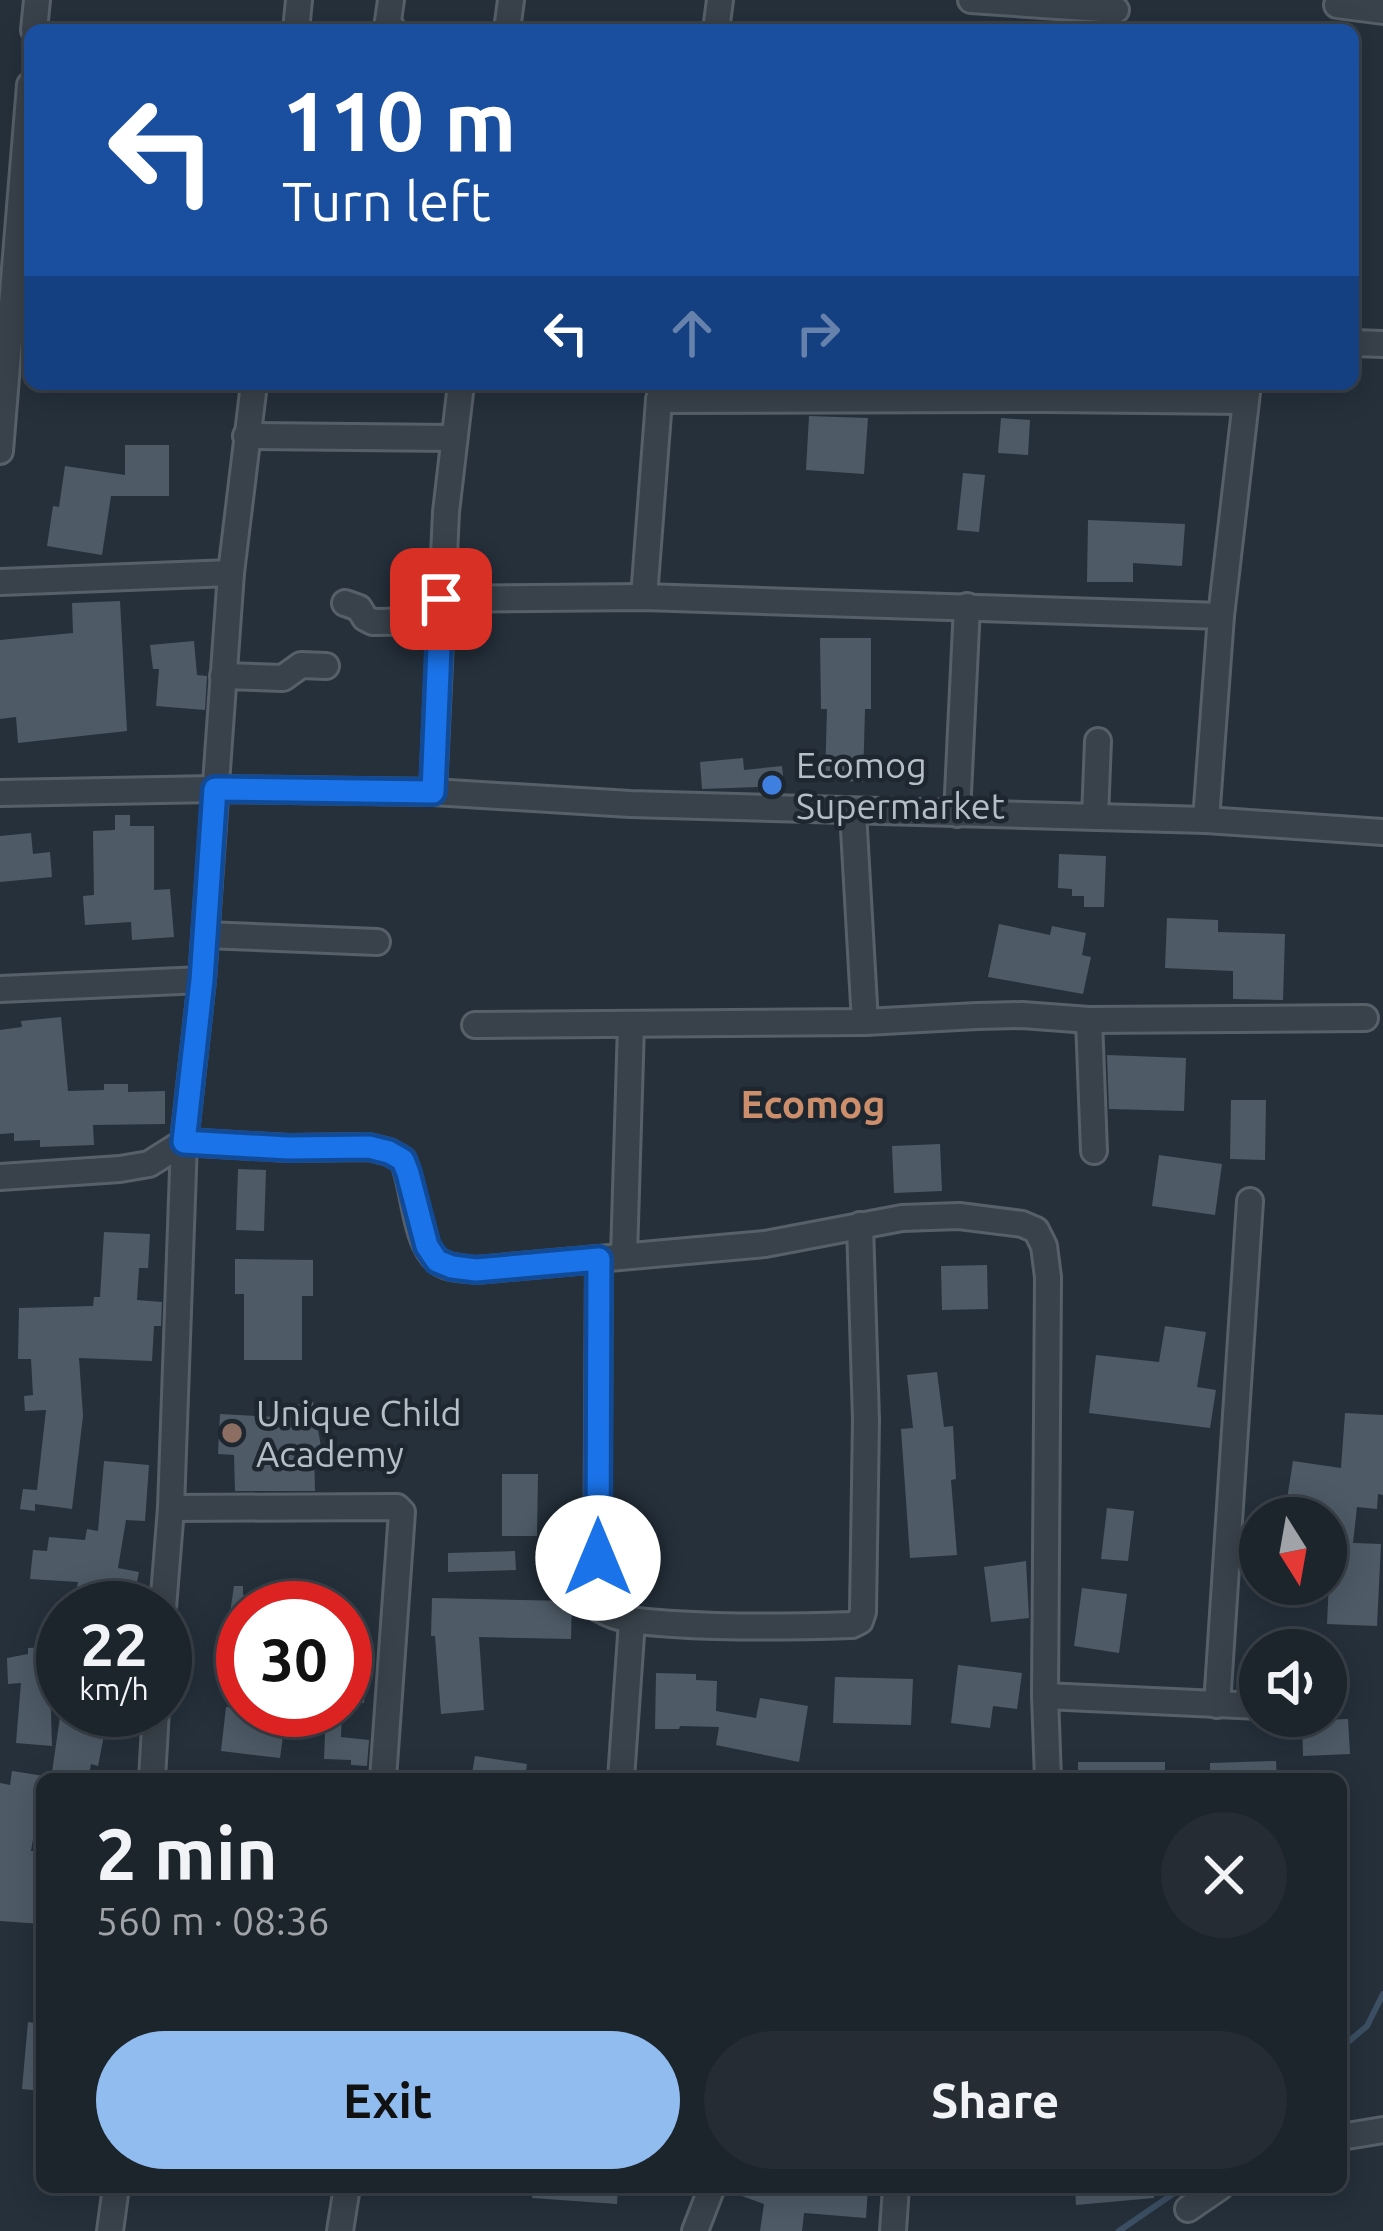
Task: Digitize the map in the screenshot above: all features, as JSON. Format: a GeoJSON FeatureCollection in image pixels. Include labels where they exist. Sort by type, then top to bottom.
{"type":"FeatureCollection","features":[{"type":"Feature","properties":{"kind":"street"},"geometry":{"type":"LineString","coordinates":[[971,0],[1116,13]]}},
{"type":"Feature","properties":{"kind":"street"},"geometry":{"type":"LineString","coordinates":[[1338,2],[1383,11]]}},
{"type":"Feature","properties":{"kind":"street"},"geometry":{"type":"LineString","coordinates":[[0,451],[3,350],[24,145]]}},
{"type":"Feature","properties":{"kind":"street"},"geometry":{"type":"LineString","coordinates":[[165,1581],[184,1142],[202,980],[231,573],[253,390]]}},
{"type":"Feature","properties":{"kind":"street"},"geometry":{"type":"LineString","coordinates":[[433,792],[441,610],[460,390]]}},
{"type":"Feature","properties":{"kind":"street"},"geometry":{"type":"LineString","coordinates":[[644,597],[661,392],[1246,393],[1221,616],[1206,820]]}},
{"type":"Feature","properties":{"kind":"street"},"geometry":{"type":"LineString","coordinates":[[246,436],[453,438]]}},
{"type":"Feature","properties":{"kind":"street"},"geometry":{"type":"LineString","coordinates":[[0,582],[231,573]]}},
{"type":"Feature","properties":{"kind":"street"},"geometry":{"type":"LineString","coordinates":[[345,603],[359,608],[373,622],[441,610],[644,597],[1221,616]]}},
{"type":"Feature","properties":{"kind":"street"},"geometry":{"type":"LineString","coordinates":[[957,814],[967,606]]}},
{"type":"Feature","properties":{"kind":"street"},"geometry":{"type":"LineString","coordinates":[[224,676],[284,678],[301,665],[326,666]]}},
{"type":"Feature","properties":{"kind":"street"},"geometry":{"type":"LineString","coordinates":[[1095,817],[1098,742]]}},
{"type":"Feature","properties":{"kind":"street"},"geometry":{"type":"LineString","coordinates":[[0,793],[433,792],[630,804],[1206,820],[1383,832]]}},
{"type":"Feature","properties":{"kind":"street"},"geometry":{"type":"LineString","coordinates":[[853,812],[865,1022]]}},
{"type":"Feature","properties":{"kind":"street"},"geometry":{"type":"LineString","coordinates":[[205,935],[376,941]]}},
{"type":"Feature","properties":{"kind":"street"},"geometry":{"type":"LineString","coordinates":[[0,988],[202,980]]}},
{"type":"Feature","properties":{"kind":"street"},"geometry":{"type":"LineString","coordinates":[[475,1024],[865,1022],[1022,1015],[1089,1020],[1365,1018]]}},
{"type":"Feature","properties":{"kind":"street"},"geometry":{"type":"LineString","coordinates":[[1089,1020],[1094,1151]]}},
{"type":"Feature","properties":{"kind":"street"},"geometry":{"type":"LineString","coordinates":[[631,1025],[612,1257],[600,1609],[632,1621],[771,1628],[860,1621],[866,1420],[860,1225]]}},
{"type":"Feature","properties":{"kind":"street"},"geometry":{"type":"LineString","coordinates":[[0,1178],[149,1164],[184,1142],[369,1147],[403,1160],[427,1246],[437,1261],[476,1270],[765,1244],[902,1218],[959,1216],[1036,1229],[1044,1246],[1048,1277],[1048,1773]]}},
{"type":"Feature","properties":{"kind":"street"},"geometry":{"type":"LineString","coordinates":[[1217,1705],[1250,1201]]}},
{"type":"Feature","properties":{"kind":"street"},"geometry":{"type":"LineString","coordinates":[[171,1508],[397,1507],[402,1512],[383,1773]]}},
{"type":"Feature","properties":{"kind":"street"},"geometry":{"type":"LineString","coordinates":[[621,1773],[632,1621]]}},
{"type":"Feature","properties":{"kind":"street"},"geometry":{"type":"LineString","coordinates":[[1045,1696],[1239,1706]]}},
{"type":"Feature","properties":{"kind":"street"},"geometry":{"type":"LineString","coordinates":[[152,1773],[154,1737]]}},
{"type":"Feature","properties":{"kind":"street"},"geometry":{"type":"LineString","coordinates":[[1347,2136],[1383,2130]]}},
{"type":"Feature","properties":{"kind":"street"},"geometry":{"type":"LineString","coordinates":[[110,2231],[115,2193]]}},
{"type":"Feature","properties":{"kind":"street"},"geometry":{"type":"LineString","coordinates":[[340,2231],[346,2193]]}},
{"type":"Feature","properties":{"kind":"street"},"geometry":{"type":"LineString","coordinates":[[695,2231],[710,2193]]}},
{"type":"Feature","properties":{"kind":"street"},"geometry":{"type":"LineString","coordinates":[[893,2231],[896,2193]]}},
{"type":"Feature","properties":{"kind":"street"},"geometry":{"type":"LineString","coordinates":[[1188,2210],[1212,2193]]}},
{"type":"Feature","properties":{"kind":"building"},"geometry":{"type":"Polygon","coordinates":[[[809,416],[868,418],[864,474],[806,470],[809,416]]]}},
{"type":"Feature","properties":{"kind":"building"},"geometry":{"type":"Polygon","coordinates":[[[1001,418],[1030,420],[1028,455],[998,453],[1001,418]]]}},
{"type":"Feature","properties":{"kind":"building"},"geometry":{"type":"Polygon","coordinates":[[[125,445],[169,445],[169,496],[111,496],[102,555],[47,546],[65,466],[125,475],[125,445]]]}},
{"type":"Feature","properties":{"kind":"building"},"geometry":{"type":"Polygon","coordinates":[[[963,473],[985,475],[979,532],[957,530],[963,473]]]}},
{"type":"Feature","properties":{"kind":"building"},"geometry":{"type":"Polygon","coordinates":[[[1088,520],[1185,524],[1182,566],[1133,563],[1133,582],[1087,582],[1088,520]]]}},
{"type":"Feature","properties":{"kind":"building"},"geometry":{"type":"Polygon","coordinates":[[[120,601],[127,731],[18,743],[16,717],[0,719],[0,640],[73,633],[72,603],[120,601]]]}},
{"type":"Feature","properties":{"kind":"building"},"geometry":{"type":"Polygon","coordinates":[[[820,638],[871,638],[871,709],[865,709],[863,782],[825,780],[827,709],[821,709],[820,638]]]}},
{"type":"Feature","properties":{"kind":"building"},"geometry":{"type":"Polygon","coordinates":[[[194,641],[197,675],[207,676],[205,710],[156,706],[159,669],[153,669],[150,645],[194,641]]]}},
{"type":"Feature","properties":{"kind":"building"},"geometry":{"type":"Polygon","coordinates":[[[743,758],[744,770],[782,766],[784,786],[702,789],[700,762],[743,758]]]}},
{"type":"Feature","properties":{"kind":"building"},"geometry":{"type":"Polygon","coordinates":[[[115,815],[130,815],[130,826],[154,826],[154,890],[170,889],[174,937],[132,940],[131,922],[85,925],[83,896],[94,895],[93,831],[115,830],[115,815]]]}},
{"type":"Feature","properties":{"kind":"building"},"geometry":{"type":"Polygon","coordinates":[[[31,833],[33,854],[50,852],[52,877],[0,882],[0,836],[31,833]]]}},
{"type":"Feature","properties":{"kind":"building"},"geometry":{"type":"Polygon","coordinates":[[[1059,854],[1106,856],[1104,907],[1084,907],[1084,896],[1058,888],[1059,854]]]}},
{"type":"Feature","properties":{"kind":"building"},"geometry":{"type":"Polygon","coordinates":[[[1167,918],[1218,920],[1218,932],[1285,934],[1283,1000],[1233,999],[1233,971],[1165,968],[1167,918]]]}},
{"type":"Feature","properties":{"kind":"building"},"geometry":{"type":"Polygon","coordinates":[[[999,924],[1050,935],[1052,926],[1086,933],[1082,955],[1091,957],[1083,994],[988,977],[999,924]]]}},
{"type":"Feature","properties":{"kind":"building"},"geometry":{"type":"Polygon","coordinates":[[[61,1017],[68,1091],[128,1084],[128,1092],[165,1091],[165,1124],[93,1125],[94,1145],[40,1147],[40,1140],[14,1141],[14,1133],[0,1134],[0,1030],[22,1027],[21,1021],[61,1017]]]}},
{"type":"Feature","properties":{"kind":"building"},"geometry":{"type":"Polygon","coordinates":[[[1107,1055],[1186,1058],[1184,1111],[1109,1109],[1107,1055]]]}},
{"type":"Feature","properties":{"kind":"building"},"geometry":{"type":"Polygon","coordinates":[[[1231,1100],[1266,1100],[1265,1160],[1230,1159],[1231,1100]]]}},
{"type":"Feature","properties":{"kind":"building"},"geometry":{"type":"Polygon","coordinates":[[[940,1144],[942,1191],[894,1193],[892,1146],[940,1144]]]}},
{"type":"Feature","properties":{"kind":"building"},"geometry":{"type":"Polygon","coordinates":[[[1159,1155],[1222,1164],[1215,1215],[1152,1206],[1159,1155]]]}},
{"type":"Feature","properties":{"kind":"building"},"geometry":{"type":"Polygon","coordinates":[[[238,1169],[266,1170],[264,1231],[236,1230],[238,1169]]]}},
{"type":"Feature","properties":{"kind":"building"},"geometry":{"type":"Polygon","coordinates":[[[104,1232],[150,1234],[148,1268],[139,1268],[137,1300],[162,1302],[161,1326],[154,1326],[152,1361],[79,1358],[83,1416],[72,1509],[35,1504],[35,1511],[20,1509],[23,1489],[37,1490],[46,1410],[25,1411],[24,1396],[33,1395],[31,1359],[18,1359],[19,1308],[93,1306],[94,1297],[100,1297],[104,1232]]]}},
{"type":"Feature","properties":{"kind":"building"},"geometry":{"type":"Polygon","coordinates":[[[235,1259],[313,1260],[313,1296],[302,1296],[302,1360],[244,1360],[244,1294],[235,1294],[235,1259]]]}},
{"type":"Feature","properties":{"kind":"building"},"geometry":{"type":"Polygon","coordinates":[[[987,1265],[988,1309],[942,1310],[941,1266],[987,1265]]]}},
{"type":"Feature","properties":{"kind":"building"},"geometry":{"type":"Polygon","coordinates":[[[1165,1326],[1206,1332],[1197,1387],[1216,1390],[1210,1428],[1089,1413],[1096,1355],[1159,1362],[1165,1326]]]}},
{"type":"Feature","properties":{"kind":"building"},"geometry":{"type":"Polygon","coordinates":[[[937,1372],[944,1427],[953,1426],[956,1479],[951,1480],[957,1555],[910,1558],[901,1429],[913,1428],[907,1375],[937,1372]]]}},
{"type":"Feature","properties":{"kind":"building"},"geometry":{"type":"Polygon","coordinates":[[[313,1402],[322,1452],[314,1453],[315,1491],[235,1491],[234,1455],[218,1454],[220,1414],[276,1417],[274,1408],[313,1402]]]}},
{"type":"Feature","properties":{"kind":"building"},"geometry":{"type":"Polygon","coordinates":[[[1345,1413],[1383,1415],[1383,1495],[1378,1494],[1377,1509],[1357,1507],[1353,1543],[1381,1544],[1377,1626],[1327,1624],[1328,1605],[1347,1605],[1347,1497],[1287,1497],[1293,1461],[1341,1468],[1345,1413]]]}},
{"type":"Feature","properties":{"kind":"building"},"geometry":{"type":"Polygon","coordinates":[[[104,1461],[149,1465],[145,1521],[126,1520],[118,1568],[139,1572],[137,1581],[30,1579],[33,1550],[47,1551],[49,1537],[85,1540],[87,1529],[98,1531],[104,1461]]]}},
{"type":"Feature","properties":{"kind":"building"},"geometry":{"type":"Polygon","coordinates":[[[502,1474],[538,1474],[537,1536],[502,1536],[502,1474]]]}},
{"type":"Feature","properties":{"kind":"building"},"geometry":{"type":"Polygon","coordinates":[[[1107,1508],[1134,1511],[1128,1561],[1101,1559],[1107,1508]]]}},
{"type":"Feature","properties":{"kind":"building"},"geometry":{"type":"Polygon","coordinates":[[[515,1551],[516,1570],[448,1572],[448,1553],[515,1551]]]}},
{"type":"Feature","properties":{"kind":"building"},"geometry":{"type":"Polygon","coordinates":[[[1026,1561],[1029,1618],[991,1622],[984,1567],[1026,1561]]]}},
{"type":"Feature","properties":{"kind":"building"},"geometry":{"type":"Polygon","coordinates":[[[1082,1588],[1127,1594],[1119,1653],[1074,1646],[1082,1588]]]}},
{"type":"Feature","properties":{"kind":"building"},"geometry":{"type":"Polygon","coordinates":[[[432,1598],[572,1601],[571,1639],[479,1637],[484,1710],[441,1714],[435,1636],[431,1636],[432,1598]]]}},
{"type":"Feature","properties":{"kind":"building"},"geometry":{"type":"Polygon","coordinates":[[[28,1648],[36,1648],[36,1737],[52,1737],[52,1746],[16,1743],[21,1683],[8,1684],[7,1658],[28,1654],[28,1648]]]}},
{"type":"Feature","properties":{"kind":"building"},"geometry":{"type":"Polygon","coordinates":[[[958,1665],[1022,1673],[1017,1709],[993,1706],[990,1728],[951,1723],[958,1665]]]}},
{"type":"Feature","properties":{"kind":"building"},"geometry":{"type":"Polygon","coordinates":[[[656,1673],[696,1674],[696,1680],[717,1681],[716,1711],[756,1718],[760,1698],[808,1706],[799,1762],[716,1745],[719,1727],[655,1729],[656,1673]]]}},
{"type":"Feature","properties":{"kind":"building"},"geometry":{"type":"Polygon","coordinates":[[[835,1677],[913,1679],[911,1725],[833,1723],[835,1677]]]}},
{"type":"Feature","properties":{"kind":"building"},"geometry":{"type":"Polygon","coordinates":[[[1347,1719],[1350,1754],[1303,1756],[1302,1737],[1347,1737],[1347,1719]]]}},
{"type":"Feature","properties":{"kind":"building"},"geometry":{"type":"Polygon","coordinates":[[[57,1737],[104,1737],[98,1766],[91,1764],[89,1773],[52,1773],[57,1737]]]}},
{"type":"Feature","properties":{"kind":"building"},"geometry":{"type":"Polygon","coordinates":[[[223,1737],[283,1737],[280,1758],[221,1751],[223,1737]]]}},
{"type":"Feature","properties":{"kind":"building"},"geometry":{"type":"Polygon","coordinates":[[[325,1737],[369,1740],[367,1766],[324,1759],[325,1737]]]}},
{"type":"Feature","properties":{"kind":"building"},"geometry":{"type":"Polygon","coordinates":[[[475,1756],[527,1764],[526,1773],[472,1773],[475,1756]]]}},
{"type":"Feature","properties":{"kind":"building"},"geometry":{"type":"Polygon","coordinates":[[[1276,1761],[1277,1773],[1210,1773],[1210,1763],[1276,1761]]]}},
{"type":"Feature","properties":{"kind":"building"},"geometry":{"type":"Polygon","coordinates":[[[1078,1762],[1165,1762],[1165,1773],[1078,1773],[1078,1762]]]}},
{"type":"Feature","properties":{"kind":"building"},"geometry":{"type":"Polygon","coordinates":[[[12,1771],[36,1775],[31,1851],[36,1851],[36,1924],[0,1921],[0,1783],[10,1785],[12,1771]]]}},
{"type":"Feature","properties":{"kind":"building"},"geometry":{"type":"Polygon","coordinates":[[[28,2022],[36,2023],[36,2090],[22,2089],[28,2022]]]}},
{"type":"Feature","properties":{"kind":"building"},"geometry":{"type":"Polygon","coordinates":[[[532,2193],[618,2193],[617,2204],[532,2198],[532,2193]]]}},
{"type":"Feature","properties":{"kind":"building"},"geometry":{"type":"Polygon","coordinates":[[[734,2193],[868,2193],[866,2218],[804,2213],[802,2231],[760,2231],[764,2204],[734,2193]]]}},
{"type":"Feature","properties":{"kind":"building"},"geometry":{"type":"Polygon","coordinates":[[[1075,2193],[1154,2193],[1154,2198],[1076,2205],[1075,2193]]]}},
{"type":"Feature","properties":{"kind":"waterway"},"geometry":{"type":"LineString","coordinates":[[1347,2043],[1367,2026],[1383,1994]]}},
{"type":"Feature","properties":{"kind":"waterway"},"geometry":{"type":"LineString","coordinates":[[1119,2231],[1174,2193]]}},
{"type":"Feature","properties":{"kind":"place","name":"Ecomog Supermarket"},"geometry":{"type":"Point","coordinates":[772,785]}},
{"type":"Feature","properties":{"kind":"place","name":"Unique Child Academy"},"geometry":{"type":"Point","coordinates":[232,1433]}},
{"type":"Feature","properties":{"kind":"district","name":"Ecomog"},"geometry":{"type":"Point","coordinates":[813,1103]}},
{"type":"Feature","properties":{"kind":"route"},"geometry":{"type":"LineString","coordinates":[[441,599],[433,792],[215,789],[202,980],[184,1142],[369,1147],[389,1152],[403,1160],[427,1246],[437,1261],[452,1267],[476,1270],[599,1259],[598,1558]]}}]}
